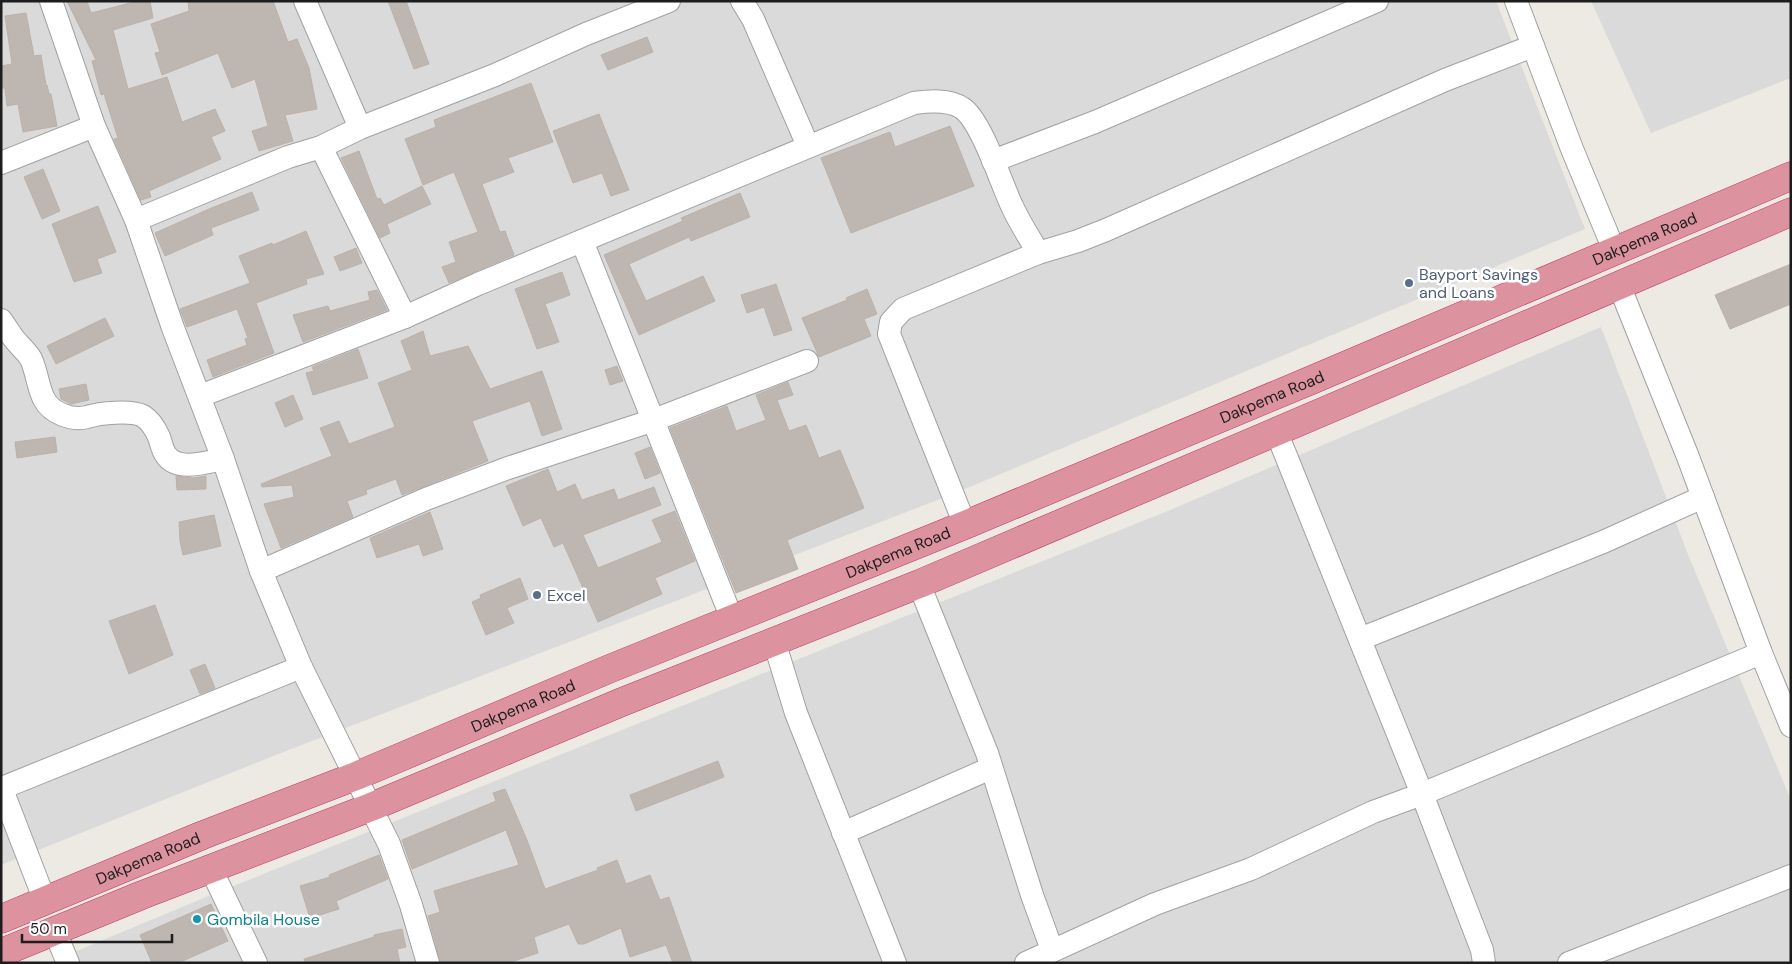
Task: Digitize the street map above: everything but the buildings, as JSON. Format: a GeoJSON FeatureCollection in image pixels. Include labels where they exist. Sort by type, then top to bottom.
{"type":"FeatureCollection","features":[{"type":"Feature","properties":{"kind":"highway","name":"Dakpema Road"},"geometry":{"type":"LineString","coordinates":[[1,919],[203,835],[356,776],[602,671],[965,525],[1791,176]]}},
{"type":"Feature","properties":{"kind":"highway","name":"Dakpema Road"},"geometry":{"type":"LineString","coordinates":[[1,953],[371,807],[622,702],[919,584],[1791,212]]}},
{"type":"Feature","properties":{"kind":"street"},"geometry":{"type":"LineString","coordinates":[[51,1],[94,126],[136,220],[173,328],[223,458],[261,571],[301,667],[389,844],[412,905],[428,963]]}},
{"type":"Feature","properties":{"kind":"street"},"geometry":{"type":"LineString","coordinates":[[305,1],[360,128]]}},
{"type":"Feature","properties":{"kind":"street"},"geometry":{"type":"LineString","coordinates":[[136,220],[288,158],[321,147],[360,128],[495,75],[586,34],[669,1]]}},
{"type":"Feature","properties":{"kind":"street"},"geometry":{"type":"LineString","coordinates":[[742,1],[753,20],[808,146]]}},
{"type":"Feature","properties":{"kind":"street"},"geometry":{"type":"LineString","coordinates":[[993,161],[1095,122],[1377,1]]}},
{"type":"Feature","properties":{"kind":"street"},"geometry":{"type":"LineString","coordinates":[[1516,1],[1572,149],[1614,250]]}},
{"type":"Feature","properties":{"kind":"street"},"geometry":{"type":"LineString","coordinates":[[965,525],[889,334],[891,322],[903,309],[1038,253],[1106,230],[1445,80],[1533,46]]}},
{"type":"Feature","properties":{"kind":"street"},"geometry":{"type":"LineString","coordinates":[[200,396],[405,317],[914,103],[939,102],[960,106],[974,118],[1013,208],[1038,253]]}},
{"type":"Feature","properties":{"kind":"street"},"geometry":{"type":"LineString","coordinates":[[1,163],[94,126]]}},
{"type":"Feature","properties":{"kind":"street"},"geometry":{"type":"LineString","coordinates":[[321,147],[405,317]]}},
{"type":"Feature","properties":{"kind":"street"},"geometry":{"type":"LineString","coordinates":[[582,241],[732,619]]}},
{"type":"Feature","properties":{"kind":"street"},"geometry":{"type":"LineString","coordinates":[[1619,285],[1703,496],[1761,653],[1791,726]]}},
{"type":"Feature","properties":{"kind":"street"},"geometry":{"type":"LineString","coordinates":[[1,320],[30,357],[44,400],[55,410],[76,418],[122,412],[136,414],[149,420],[156,428],[166,455],[173,462],[185,465],[223,458]]}},
{"type":"Feature","properties":{"kind":"street"},"geometry":{"type":"LineString","coordinates":[[261,571],[426,499],[508,468],[654,420],[807,361]]}},
{"type":"Feature","properties":{"kind":"street"},"geometry":{"type":"LineString","coordinates":[[1276,431],[1422,794],[1482,950],[1484,963]]}},
{"type":"Feature","properties":{"kind":"street"},"geometry":{"type":"LineString","coordinates":[[1360,639],[1602,542],[1703,496]]}},
{"type":"Feature","properties":{"kind":"street"},"geometry":{"type":"LineString","coordinates":[[919,584],[987,753],[1032,895],[1052,950]]}},
{"type":"Feature","properties":{"kind":"street"},"geometry":{"type":"LineString","coordinates":[[774,642],[796,713],[895,963]]}},
{"type":"Feature","properties":{"kind":"street"},"geometry":{"type":"LineString","coordinates":[[1026,963],[1155,904],[1251,868],[1373,812],[1422,794],[1761,653]]}},
{"type":"Feature","properties":{"kind":"street"},"geometry":{"type":"LineString","coordinates":[[45,901],[2,787],[301,667]]}},
{"type":"Feature","properties":{"kind":"street"},"geometry":{"type":"LineString","coordinates":[[843,833],[991,768]]}},
{"type":"Feature","properties":{"kind":"street"},"geometry":{"type":"LineString","coordinates":[[211,869],[256,963]]}},
{"type":"Feature","properties":{"kind":"street"},"geometry":{"type":"LineString","coordinates":[[1569,963],[1791,876]]}},
{"type":"Feature","properties":{"kind":"street"},"geometry":{"type":"LineString","coordinates":[[55,932],[68,963]]}},
{"type":"Feature","properties":{"kind":"shaded area"},"geometry":{"type":"Polygon","coordinates":[[[1,1],[1496,1],[1585,229],[948,496],[286,751],[1,865],[1,1]]]}},
{"type":"Feature","properties":{"kind":"shaded area"},"geometry":{"type":"Polygon","coordinates":[[[1591,1],[1791,1],[1791,78],[1651,133],[1591,1]]]}},
{"type":"Feature","properties":{"kind":"shaded area"},"geometry":{"type":"Polygon","coordinates":[[[1601,327],[1689,557],[1791,800],[1791,963],[48,963],[206,897],[1170,510],[1601,327]]]}},
{"type":"Feature","properties":{"kind":"place","name":"Bayport Savings and Loans"},"geometry":{"type":"Point","coordinates":[1409,283]}},
{"type":"Feature","properties":{"kind":"place","name":"Excel"},"geometry":{"type":"Point","coordinates":[537,595]}},
{"type":"Feature","properties":{"kind":"place","name":"Gombila House"},"geometry":{"type":"Point","coordinates":[197,919]}}]}
